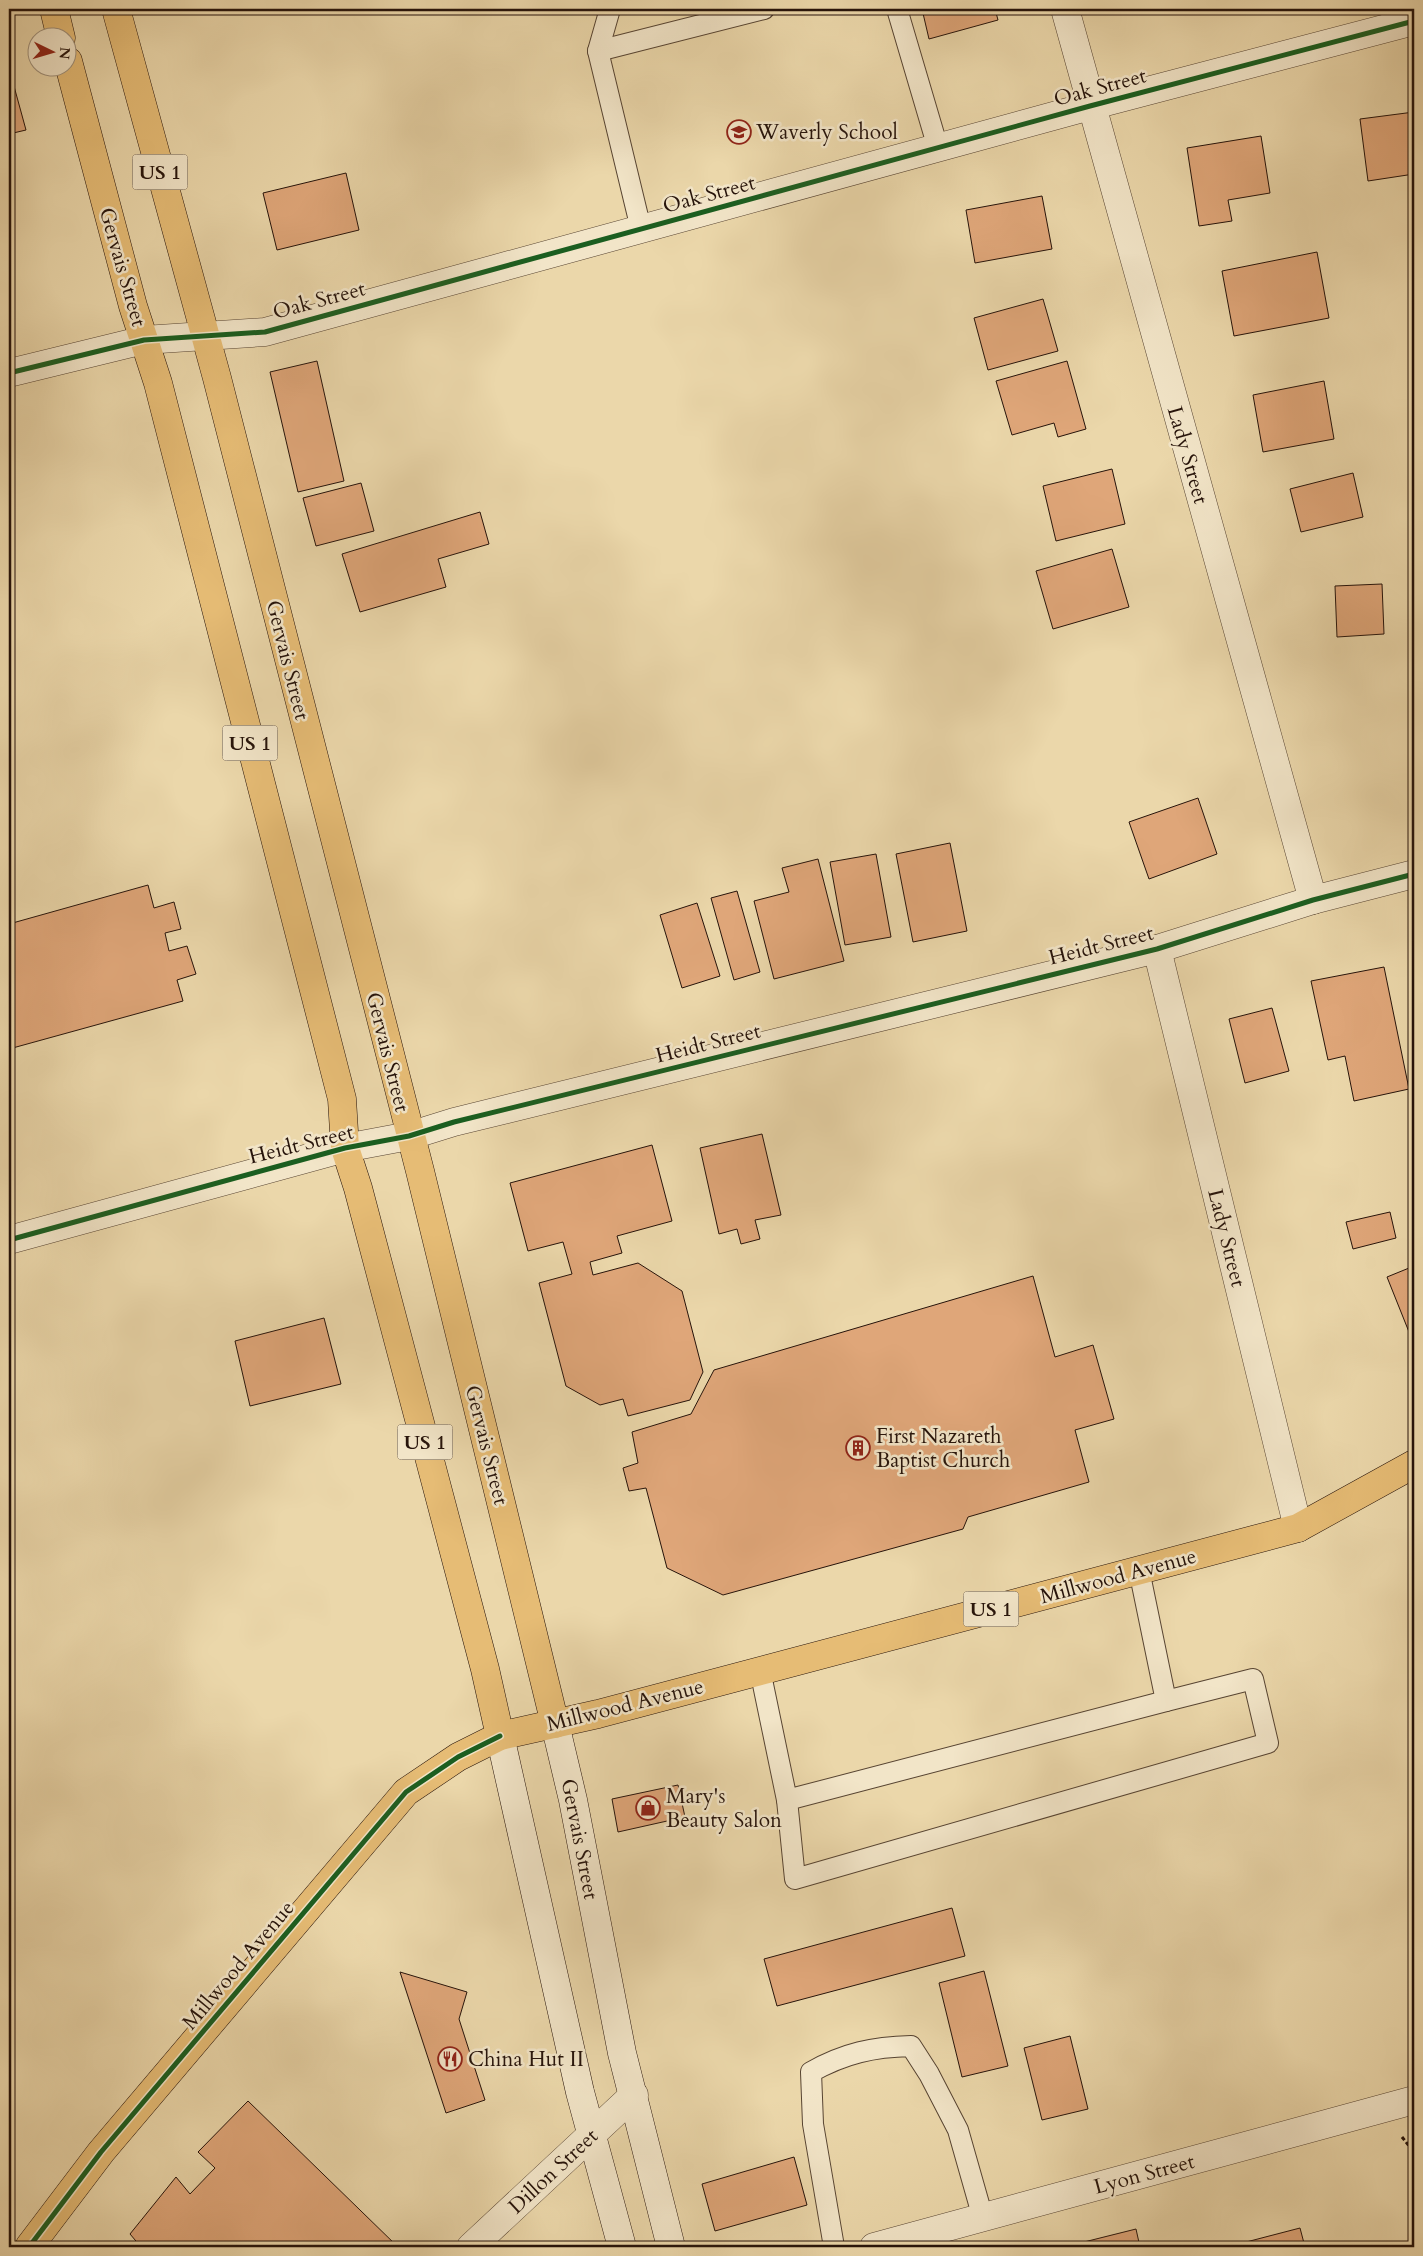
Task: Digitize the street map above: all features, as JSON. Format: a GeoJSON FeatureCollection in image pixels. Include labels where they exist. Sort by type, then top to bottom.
{"type":"FeatureCollection","features":[{"type":"Feature","properties":{"kind":"main road"},"geometry":{"type":"LineString","coordinates":[[54,9],[59,28]]}},
{"type":"Feature","properties":{"kind":"main road","name":"Gervais Street"},"geometry":{"type":"LineString","coordinates":[[116,9],[205,335],[409,1136],[427,1200],[555,1724]]}},
{"type":"Feature","properties":{"kind":"main road","name":"Gervais Street"},"geometry":{"type":"LineString","coordinates":[[73,78],[144,340],[158,383],[342,1098],[345,1148],[384,1284],[485,1669],[500,1736]]}},
{"type":"Feature","properties":{"kind":"main road","name":"Millwood Avenue"},"geometry":{"type":"LineString","coordinates":[[29,2247],[101,2152],[406,1792],[458,1757],[500,1736],[598,1714],[1298,1528],[1414,1464]]}},
{"type":"Feature","properties":{"kind":"street","name":"Lady Street"},"geometry":{"type":"LineString","coordinates":[[1065,9],[1090,106],[1313,900]]}},
{"type":"Feature","properties":{"kind":"street","name":"Oak Street"},"geometry":{"type":"LineString","coordinates":[[9,374],[144,340],[265,332],[1090,106],[1414,20]]}},
{"type":"Feature","properties":{"kind":"street","name":"Heidt Street"},"geometry":{"type":"LineString","coordinates":[[9,1240],[345,1148],[409,1136],[454,1122],[1157,949],[1313,900],[1414,874]]}},
{"type":"Feature","properties":{"kind":"street","name":"Lady Street"},"geometry":{"type":"LineString","coordinates":[[1157,949],[1298,1528]]}},
{"type":"Feature","properties":{"kind":"street","name":"Gervais Street"},"geometry":{"type":"LineString","coordinates":[[555,1724],[573,1800],[622,2053],[671,2247]]}},
{"type":"Feature","properties":{"kind":"street","name":"Gervais Street"},"geometry":{"type":"LineString","coordinates":[[500,1736],[580,2092],[622,2247]]}},
{"type":"Feature","properties":{"kind":"street","name":"Dillon Street"},"geometry":{"type":"LineString","coordinates":[[471,2247],[634,2095]]}},
{"type":"Feature","properties":{"kind":"street","name":"Lyon Street"},"geometry":{"type":"LineString","coordinates":[[874,2247],[1414,2100]]}},
{"type":"Feature","properties":{"kind":"lane"},"geometry":{"type":"LineString","coordinates":[[610,9],[598,51],[641,229]]}},
{"type":"Feature","properties":{"kind":"lane"},"geometry":{"type":"LineString","coordinates":[[598,51],[764,9]]}},
{"type":"Feature","properties":{"kind":"lane"},"geometry":{"type":"LineString","coordinates":[[897,9],[938,148]]}},
{"type":"Feature","properties":{"kind":"lane"},"geometry":{"type":"LineString","coordinates":[[1139,1570],[1166,1701]]}},
{"type":"Feature","properties":{"kind":"lane"},"geometry":{"type":"LineString","coordinates":[[760,1670],[787,1800],[795,1879],[1268,1743],[1253,1678],[787,1800]]}},
{"type":"Feature","properties":{"kind":"lane"},"geometry":{"type":"LineString","coordinates":[[834,2247],[812,2124],[812,2072],[838,2058],[879,2047],[911,2046],[929,2074],[958,2130],[983,2218]]}},
{"type":"Feature","properties":{"kind":"path"},"geometry":{"type":"LineString","coordinates":[[1399,2134],[1414,2152]]}},
{"type":"Feature","properties":{"kind":"building"},"geometry":{"type":"Polygon","coordinates":[[[922,9],[995,9],[998,20],[929,39],[922,9]]]}},
{"type":"Feature","properties":{"kind":"building"},"geometry":{"type":"Polygon","coordinates":[[[9,68],[26,130],[9,134],[9,68]]]}},
{"type":"Feature","properties":{"kind":"building"},"geometry":{"type":"Polygon","coordinates":[[[1414,112],[1414,174],[1368,181],[1360,119],[1414,112]]]}},
{"type":"Feature","properties":{"kind":"building"},"geometry":{"type":"Polygon","coordinates":[[[1261,136],[1270,193],[1228,200],[1232,221],[1199,226],[1187,148],[1261,136]]]}},
{"type":"Feature","properties":{"kind":"building"},"geometry":{"type":"Polygon","coordinates":[[[346,173],[359,230],[277,250],[263,193],[346,173]]]}},
{"type":"Feature","properties":{"kind":"building"},"geometry":{"type":"Polygon","coordinates":[[[1042,196],[1052,249],[975,263],[966,210],[1042,196]]]}},
{"type":"Feature","properties":{"kind":"building"},"geometry":{"type":"Polygon","coordinates":[[[1317,252],[1329,318],[1234,336],[1222,271],[1317,252]]]}},
{"type":"Feature","properties":{"kind":"building"},"geometry":{"type":"Polygon","coordinates":[[[1043,299],[1058,351],[988,370],[974,318],[1043,299]]]}},
{"type":"Feature","properties":{"kind":"building"},"geometry":{"type":"Polygon","coordinates":[[[317,361],[344,481],[298,492],[270,372],[317,361]]]}},
{"type":"Feature","properties":{"kind":"building"},"geometry":{"type":"Polygon","coordinates":[[[1067,361],[1086,429],[1058,437],[1054,423],[1012,435],[996,381],[1067,361]]]}},
{"type":"Feature","properties":{"kind":"building"},"geometry":{"type":"Polygon","coordinates":[[[1324,381],[1334,439],[1263,452],[1253,395],[1324,381]]]}},
{"type":"Feature","properties":{"kind":"building"},"geometry":{"type":"Polygon","coordinates":[[[1112,469],[1125,524],[1056,541],[1043,486],[1112,469]]]}},
{"type":"Feature","properties":{"kind":"building"},"geometry":{"type":"Polygon","coordinates":[[[1353,473],[1363,517],[1301,532],[1290,489],[1353,473]]]}},
{"type":"Feature","properties":{"kind":"building"},"geometry":{"type":"Polygon","coordinates":[[[361,483],[374,531],[316,546],[303,498],[361,483]]]}},
{"type":"Feature","properties":{"kind":"building"},"geometry":{"type":"Polygon","coordinates":[[[480,512],[489,544],[438,559],[446,587],[360,612],[342,554],[480,512]]]}},
{"type":"Feature","properties":{"kind":"building"},"geometry":{"type":"Polygon","coordinates":[[[1112,549],[1129,607],[1053,629],[1036,571],[1112,549]]]}},
{"type":"Feature","properties":{"kind":"building"},"geometry":{"type":"Polygon","coordinates":[[[1382,584],[1384,634],[1337,637],[1335,586],[1382,584]]]}},
{"type":"Feature","properties":{"kind":"building"},"geometry":{"type":"Polygon","coordinates":[[[1198,798],[1217,854],[1149,879],[1129,822],[1198,798]]]}},
{"type":"Feature","properties":{"kind":"building"},"geometry":{"type":"Polygon","coordinates":[[[950,843],[967,931],[913,942],[896,854],[950,843]]]}},
{"type":"Feature","properties":{"kind":"building"},"geometry":{"type":"Polygon","coordinates":[[[876,854],[891,937],[845,945],[830,862],[876,854]]]}},
{"type":"Feature","properties":{"kind":"building"},"geometry":{"type":"Polygon","coordinates":[[[818,859],[844,961],[774,979],[754,901],[789,892],[782,868],[818,859]]]}},
{"type":"Feature","properties":{"kind":"building"},"geometry":{"type":"Polygon","coordinates":[[[148,885],[154,908],[174,902],[181,929],[165,933],[169,951],[187,946],[196,974],[177,980],[183,1001],[9,1049],[9,924],[148,885]]]}},
{"type":"Feature","properties":{"kind":"building"},"geometry":{"type":"Polygon","coordinates":[[[737,891],[760,972],[734,980],[711,898],[737,891]]]}},
{"type":"Feature","properties":{"kind":"building"},"geometry":{"type":"Polygon","coordinates":[[[697,903],[720,976],[682,988],[660,915],[697,903]]]}},
{"type":"Feature","properties":{"kind":"building"},"geometry":{"type":"Polygon","coordinates":[[[1384,967],[1409,1089],[1354,1101],[1345,1056],[1328,1060],[1311,981],[1384,967]]]}},
{"type":"Feature","properties":{"kind":"building"},"geometry":{"type":"Polygon","coordinates":[[[1272,1008],[1289,1071],[1245,1083],[1229,1019],[1272,1008]]]}},
{"type":"Feature","properties":{"kind":"building"},"geometry":{"type":"Polygon","coordinates":[[[762,1134],[781,1215],[755,1220],[760,1239],[741,1244],[737,1229],[719,1234],[700,1148],[762,1134]]]}},
{"type":"Feature","properties":{"kind":"building"},"geometry":{"type":"Polygon","coordinates":[[[652,1145],[672,1221],[617,1236],[622,1253],[590,1262],[593,1275],[638,1263],[682,1291],[703,1372],[690,1400],[628,1416],[623,1399],[600,1405],[566,1386],[539,1283],[572,1274],[563,1242],[528,1251],[510,1183],[652,1145]]]}},
{"type":"Feature","properties":{"kind":"building"},"geometry":{"type":"Polygon","coordinates":[[[1390,1212],[1396,1238],[1353,1249],[1346,1222],[1390,1212]]]}},
{"type":"Feature","properties":{"kind":"building"},"geometry":{"type":"Polygon","coordinates":[[[1414,1266],[1414,1330],[1409,1332],[1387,1277],[1414,1266]]]}},
{"type":"Feature","properties":{"kind":"building","name":"First Nazareth Baptist Church"},"geometry":{"type":"Polygon","coordinates":[[[1033,1276],[1055,1357],[1093,1345],[1114,1419],[1075,1430],[1089,1482],[968,1517],[963,1529],[723,1595],[667,1568],[646,1488],[629,1491],[623,1468],[638,1463],[632,1432],[691,1414],[714,1370],[1033,1276]]]}},
{"type":"Feature","properties":{"kind":"building"},"geometry":{"type":"Polygon","coordinates":[[[324,1318],[341,1384],[250,1406],[235,1341],[324,1318]]]}},
{"type":"Feature","properties":{"kind":"building","name":"Mary's Beauty Salon"},"geometry":{"type":"Polygon","coordinates":[[[678,1785],[685,1817],[618,1832],[612,1799],[678,1785]]]}},
{"type":"Feature","properties":{"kind":"building"},"geometry":{"type":"Polygon","coordinates":[[[952,1908],[965,1956],[777,2006],[764,1959],[952,1908]]]}},
{"type":"Feature","properties":{"kind":"building"},"geometry":{"type":"Polygon","coordinates":[[[984,1971],[1008,2066],[962,2077],[939,1983],[984,1971]]]}},
{"type":"Feature","properties":{"kind":"building","name":"China Hut II"},"geometry":{"type":"Polygon","coordinates":[[[400,1972],[467,1992],[459,2019],[485,2100],[446,2113],[400,1972]]]}},
{"type":"Feature","properties":{"kind":"building"},"geometry":{"type":"Polygon","coordinates":[[[1070,2036],[1088,2109],[1042,2120],[1024,2048],[1070,2036]]]}},
{"type":"Feature","properties":{"kind":"building"},"geometry":{"type":"Polygon","coordinates":[[[248,2101],[398,2247],[141,2247],[130,2234],[176,2177],[190,2194],[215,2168],[198,2152],[248,2101]]]}},
{"type":"Feature","properties":{"kind":"building"},"geometry":{"type":"Polygon","coordinates":[[[794,2157],[807,2205],[715,2231],[702,2184],[794,2157]]]}},
{"type":"Feature","properties":{"kind":"building"},"geometry":{"type":"Polygon","coordinates":[[[1300,2228],[1305,2247],[1227,2247],[1300,2228]]]}},
{"type":"Feature","properties":{"kind":"building"},"geometry":{"type":"Polygon","coordinates":[[[1136,2229],[1140,2247],[1064,2247],[1136,2229]]]}},
{"type":"Feature","properties":{"kind":"cycle path"},"geometry":{"type":"LineString","coordinates":[[9,373],[144,340],[265,332],[1090,106],[1414,21]]}},
{"type":"Feature","properties":{"kind":"cycle path"},"geometry":{"type":"LineString","coordinates":[[9,1240],[345,1148],[409,1136],[454,1122],[1157,949],[1313,900],[1414,874]]}},
{"type":"Feature","properties":{"kind":"cycle path"},"geometry":{"type":"LineString","coordinates":[[29,2247],[101,2152],[406,1792],[458,1757],[500,1736]]}},
{"type":"Feature","properties":{"kind":"place","name":"Waverly School"},"geometry":{"type":"Point","coordinates":[739,132]}},
{"type":"Feature","properties":{"kind":"place","name":"First Nazareth Baptist Church"},"geometry":{"type":"Point","coordinates":[858,1448]}},
{"type":"Feature","properties":{"kind":"place","name":"Mary's Beauty Salon"},"geometry":{"type":"Point","coordinates":[648,1808]}},
{"type":"Feature","properties":{"kind":"place","name":"China Hut II"},"geometry":{"type":"Point","coordinates":[450,2059]}}]}
